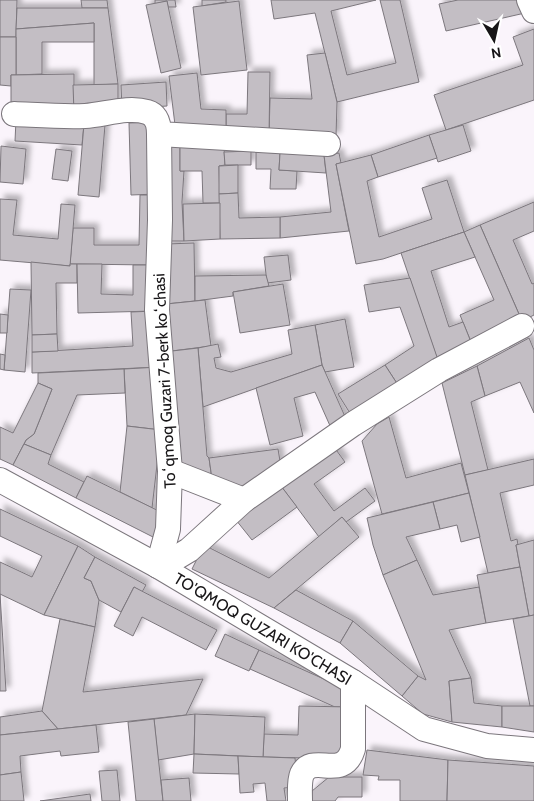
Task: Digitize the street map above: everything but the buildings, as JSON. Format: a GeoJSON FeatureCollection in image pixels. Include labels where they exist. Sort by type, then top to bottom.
{"type":"FeatureCollection","features":[{"type":"Feature","properties":{"kind":"street"},"geometry":{"type":"LineString","coordinates":[[529,0],[534,11]]}},
{"type":"Feature","properties":{"kind":"street"},"geometry":{"type":"LineString","coordinates":[[14,114],[85,116],[136,110],[149,112],[156,119],[159,126],[159,134],[328,144]]}},
{"type":"Feature","properties":{"kind":"street","name":"Toʻqmoq Guzari 7-berk koʻchasi"},"geometry":{"type":"LineString","coordinates":[[158,566],[168,529],[170,471],[157,310],[160,220],[159,134]]}},
{"type":"Feature","properties":{"kind":"street"},"geometry":{"type":"LineString","coordinates":[[158,566],[170,562],[189,550],[244,500],[354,424],[439,370],[522,326]]}},
{"type":"Feature","properties":{"kind":"street"},"geometry":{"type":"LineString","coordinates":[[170,471],[244,500]]}},
{"type":"Feature","properties":{"kind":"street","name":"TO'QMOQ GUZARI KO'CHASI"},"geometry":{"type":"LineString","coordinates":[[0,480],[158,566],[354,682],[424,728],[487,746],[534,750]]}},
{"type":"Feature","properties":{"kind":"street"},"geometry":{"type":"LineString","coordinates":[[300,801],[300,781],[302,774],[307,768],[315,765],[338,766],[345,764],[350,759],[353,749],[354,682]]}}]}
